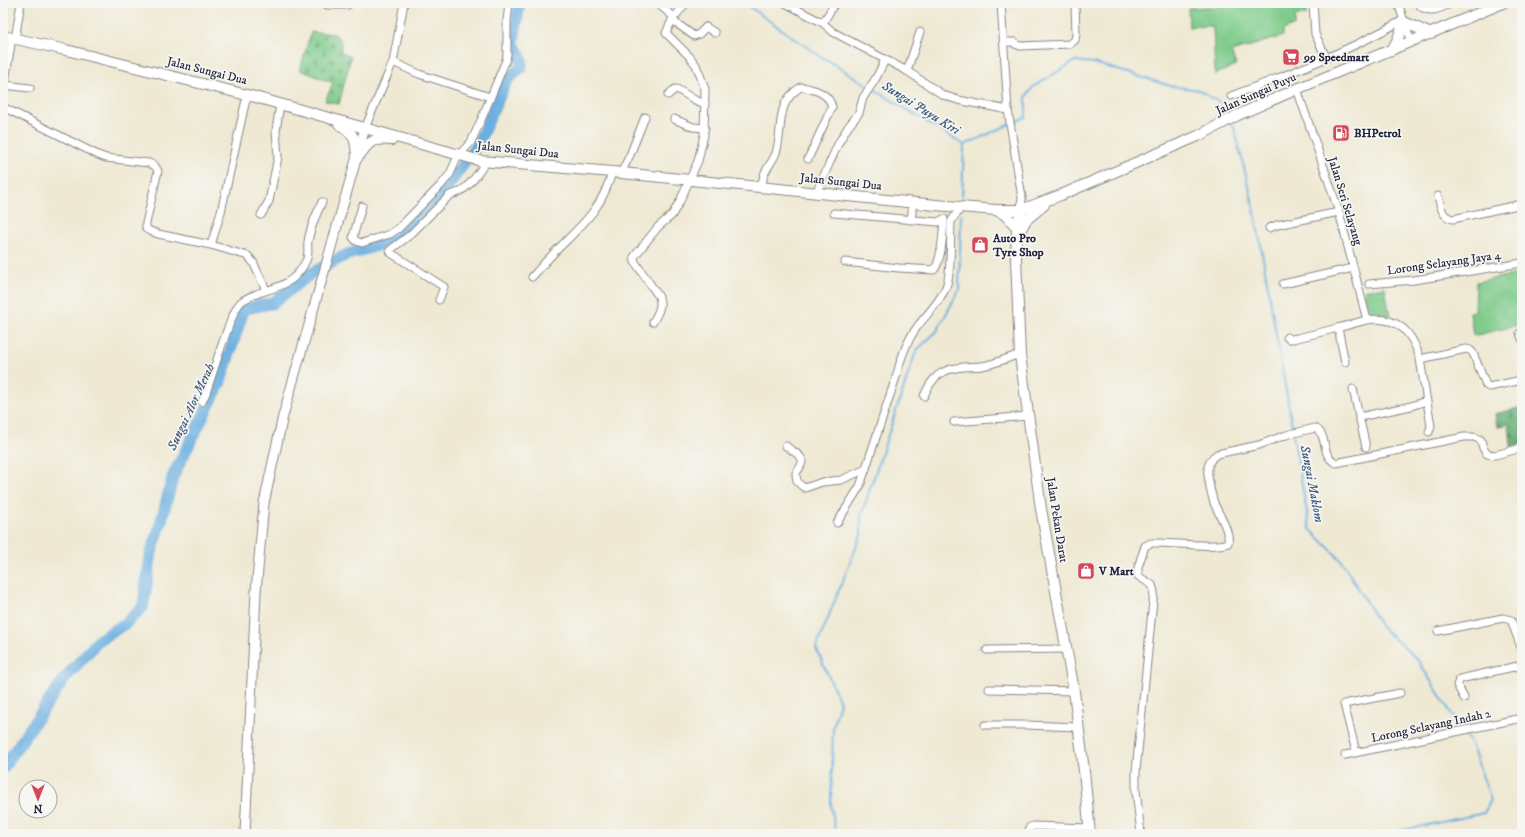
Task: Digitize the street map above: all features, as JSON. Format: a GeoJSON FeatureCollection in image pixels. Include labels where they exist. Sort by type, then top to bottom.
{"type":"FeatureCollection","features":[{"type":"Feature","properties":{"kind":"main road","name":"Jalan Sungai Puyu"},"geometry":{"type":"LineString","coordinates":[[1021,210],[1061,195],[1198,136],[1238,115],[1297,89],[1503,3]]}},
{"type":"Feature","properties":{"kind":"main road"},"geometry":{"type":"LineString","coordinates":[[1392,50],[1397,41],[1403,21],[1431,34]]}},
{"type":"Feature","properties":{"kind":"main road","name":"Jalan Sungai Dua"},"geometry":{"type":"LineString","coordinates":[[9,37],[81,53],[247,95],[484,162],[616,172],[936,205],[996,210],[1021,210]]}},
{"type":"Feature","properties":{"kind":"main road"},"geometry":{"type":"LineString","coordinates":[[332,119],[349,130],[356,139],[357,158]]}},
{"type":"Feature","properties":{"kind":"main road"},"geometry":{"type":"LineString","coordinates":[[357,158],[371,141],[380,139],[406,140]]}},
{"type":"Feature","properties":{"kind":"main road"},"geometry":{"type":"LineString","coordinates":[[996,210],[1004,214],[1017,232],[1026,220],[1040,207],[1061,195]]}},
{"type":"Feature","properties":{"kind":"main road","name":"Jalan Pekan Darat"},"geometry":{"type":"LineString","coordinates":[[1021,210],[1017,232],[1016,258],[1020,354],[1041,509],[1074,691],[1090,831]]}},
{"type":"Feature","properties":{"kind":"street"},"geometry":{"type":"LineString","coordinates":[[3,47],[9,37],[21,3]]}},
{"type":"Feature","properties":{"kind":"street"},"geometry":{"type":"LineString","coordinates":[[325,3],[328,5],[348,5]]}},
{"type":"Feature","properties":{"kind":"street"},"geometry":{"type":"LineString","coordinates":[[244,834],[256,591],[264,503],[283,416],[365,128],[393,62],[404,3]]}},
{"type":"Feature","properties":{"kind":"street"},"geometry":{"type":"LineString","coordinates":[[362,206],[353,238],[362,243],[390,234],[399,228],[450,174],[470,142],[482,118],[507,54],[507,20],[510,3]]}},
{"type":"Feature","properties":{"kind":"street"},"geometry":{"type":"LineString","coordinates":[[656,3],[694,36],[699,34],[706,27],[715,33]]}},
{"type":"Feature","properties":{"kind":"street"},"geometry":{"type":"LineString","coordinates":[[653,322],[661,308],[661,302],[635,262],[634,257],[658,227],[672,215],[680,201],[698,161],[705,128],[705,89],[696,65],[666,33],[673,19],[686,3]]}},
{"type":"Feature","properties":{"kind":"street"},"geometry":{"type":"LineString","coordinates":[[785,3],[823,23],[833,32],[907,71],[943,95],[1008,112]]}},
{"type":"Feature","properties":{"kind":"street"},"geometry":{"type":"LineString","coordinates":[[823,23],[835,3]]}},
{"type":"Feature","properties":{"kind":"street"},"geometry":{"type":"LineString","coordinates":[[1001,3],[1008,112],[1022,198],[1021,210]]}},
{"type":"Feature","properties":{"kind":"street"},"geometry":{"type":"LineString","coordinates":[[1004,42],[1015,42],[1015,44],[1020,46],[1070,44],[1075,40],[1076,34],[1075,3]]}},
{"type":"Feature","properties":{"kind":"street"},"geometry":{"type":"LineString","coordinates":[[1312,3],[1315,34],[1326,57]]}},
{"type":"Feature","properties":{"kind":"street"},"geometry":{"type":"LineString","coordinates":[[1398,3],[1411,42]]}},
{"type":"Feature","properties":{"kind":"street"},"geometry":{"type":"LineString","coordinates":[[1418,3],[1425,10],[1430,11],[1452,3]]}},
{"type":"Feature","properties":{"kind":"street"},"geometry":{"type":"LineString","coordinates":[[1231,96],[1326,57],[1403,21]]}},
{"type":"Feature","properties":{"kind":"street"},"geometry":{"type":"LineString","coordinates":[[907,71],[920,32]]}},
{"type":"Feature","properties":{"kind":"street"},"geometry":{"type":"LineString","coordinates":[[3,94],[9,37]]}},
{"type":"Feature","properties":{"kind":"street"},"geometry":{"type":"LineString","coordinates":[[816,193],[839,142],[859,113],[863,98],[885,60]]}},
{"type":"Feature","properties":{"kind":"street"},"geometry":{"type":"LineString","coordinates":[[393,62],[419,74],[490,97]]}},
{"type":"Feature","properties":{"kind":"street"},"geometry":{"type":"LineString","coordinates":[[4,85],[30,88]]}},
{"type":"Feature","properties":{"kind":"street"},"geometry":{"type":"LineString","coordinates":[[762,187],[764,175],[775,153],[778,143],[780,119],[785,102],[790,95],[801,87],[815,89],[831,101],[832,107],[808,160]]}},
{"type":"Feature","properties":{"kind":"street"},"geometry":{"type":"LineString","coordinates":[[1254,87],[1261,106]]}},
{"type":"Feature","properties":{"kind":"street"},"geometry":{"type":"LineString","coordinates":[[668,95],[677,89],[705,104]]}},
{"type":"Feature","properties":{"kind":"street","name":"Jalan Seri Selayang"},"geometry":{"type":"LineString","coordinates":[[1297,89],[1339,212],[1367,320]]}},
{"type":"Feature","properties":{"kind":"street"},"geometry":{"type":"LineString","coordinates":[[211,245],[247,95]]}},
{"type":"Feature","properties":{"kind":"street"},"geometry":{"type":"LineString","coordinates":[[261,215],[269,201],[278,157],[276,131],[280,104]]}},
{"type":"Feature","properties":{"kind":"street"},"geometry":{"type":"LineString","coordinates":[[3,107],[98,155],[106,158],[149,162],[155,166],[158,171],[146,223],[146,229],[158,234],[211,245],[248,256],[253,262],[266,290]]}},
{"type":"Feature","properties":{"kind":"street"},"geometry":{"type":"LineString","coordinates":[[532,277],[562,244],[587,220],[603,197],[616,172],[630,155],[645,118]]}},
{"type":"Feature","properties":{"kind":"street"},"geometry":{"type":"LineString","coordinates":[[674,119],[693,127],[705,128]]}},
{"type":"Feature","properties":{"kind":"street"},"geometry":{"type":"LineString","coordinates":[[439,300],[444,287],[391,253],[390,250],[410,235],[450,195],[459,193],[476,177],[484,162]]}},
{"type":"Feature","properties":{"kind":"street"},"geometry":{"type":"LineString","coordinates":[[1438,196],[1443,214],[1448,218],[1453,219],[1522,204]]}},
{"type":"Feature","properties":{"kind":"street"},"geometry":{"type":"LineString","coordinates":[[202,402],[232,316],[239,304],[266,290],[277,287],[291,280],[298,274],[307,257],[308,243],[314,219],[322,202]]}},
{"type":"Feature","properties":{"kind":"street"},"geometry":{"type":"LineString","coordinates":[[910,220],[912,214],[912,202]]}},
{"type":"Feature","properties":{"kind":"street"},"geometry":{"type":"LineString","coordinates":[[837,523],[860,486],[903,350],[917,328],[940,298],[946,286],[948,276],[947,221],[936,205]]}},
{"type":"Feature","properties":{"kind":"street"},"geometry":{"type":"LineString","coordinates":[[834,213],[938,222],[947,221],[958,214],[960,207]]}},
{"type":"Feature","properties":{"kind":"street"},"geometry":{"type":"LineString","coordinates":[[1269,228],[1339,212]]}},
{"type":"Feature","properties":{"kind":"street"},"geometry":{"type":"LineString","coordinates":[[845,262],[934,270],[937,266],[947,221]]}},
{"type":"Feature","properties":{"kind":"street","name":"Lorong Selayang Jaya 4"},"geometry":{"type":"LineString","coordinates":[[1369,284],[1414,280],[1522,263]]}},
{"type":"Feature","properties":{"kind":"street"},"geometry":{"type":"LineString","coordinates":[[1283,284],[1353,268]]}},
{"type":"Feature","properties":{"kind":"street"},"geometry":{"type":"LineString","coordinates":[[1287,336],[1289,339],[1292,339],[1367,320],[1383,319],[1401,326],[1410,336],[1417,348],[1420,359],[1431,426],[1429,432]]}},
{"type":"Feature","properties":{"kind":"street"},"geometry":{"type":"LineString","coordinates":[[1338,328],[1346,362]]}},
{"type":"Feature","properties":{"kind":"street"},"geometry":{"type":"LineString","coordinates":[[1420,359],[1466,349],[1473,353],[1486,385],[1489,388],[1522,380]]}},
{"type":"Feature","properties":{"kind":"street"},"geometry":{"type":"LineString","coordinates":[[924,396],[929,384],[935,377],[950,370],[992,364],[1020,354]]}},
{"type":"Feature","properties":{"kind":"street"},"geometry":{"type":"LineString","coordinates":[[1353,389],[1366,447]]}},
{"type":"Feature","properties":{"kind":"street"},"geometry":{"type":"LineString","coordinates":[[1359,417],[1411,406],[1426,400]]}},
{"type":"Feature","properties":{"kind":"street"},"geometry":{"type":"LineString","coordinates":[[954,422],[1028,416]]}},
{"type":"Feature","properties":{"kind":"street"},"geometry":{"type":"LineString","coordinates":[[1141,834],[1136,790],[1136,771],[1154,591],[1152,585],[1138,576],[1137,572],[1145,546],[1151,543],[1223,545],[1228,543],[1229,539],[1227,532],[1209,486],[1208,469],[1209,462],[1212,457],[1217,454],[1259,445],[1315,428],[1319,430],[1326,454],[1330,461],[1336,463],[1474,437],[1480,440],[1487,454],[1495,455],[1522,448]]}},
{"type":"Feature","properties":{"kind":"street"},"geometry":{"type":"LineString","coordinates":[[786,446],[797,454],[803,462],[802,466],[796,473],[796,479],[800,485],[805,488],[822,482],[841,480],[866,469]]}},
{"type":"Feature","properties":{"kind":"street"},"geometry":{"type":"LineString","coordinates":[[1438,631],[1503,618],[1511,620],[1521,646]]}},
{"type":"Feature","properties":{"kind":"street"},"geometry":{"type":"LineString","coordinates":[[987,650],[1067,650]]}},
{"type":"Feature","properties":{"kind":"street"},"geometry":{"type":"LineString","coordinates":[[1464,698],[1457,685],[1460,679],[1522,665]]}},
{"type":"Feature","properties":{"kind":"street"},"geometry":{"type":"LineString","coordinates":[[989,689],[1074,691]]}},
{"type":"Feature","properties":{"kind":"street"},"geometry":{"type":"LineString","coordinates":[[1356,752],[1344,704],[1400,693]]}},
{"type":"Feature","properties":{"kind":"street","name":"Lorong Selayang Indah 2"},"geometry":{"type":"LineString","coordinates":[[1344,755],[1522,718]]}},
{"type":"Feature","properties":{"kind":"street"},"geometry":{"type":"LineString","coordinates":[[985,725],[1079,727]]}},
{"type":"Feature","properties":{"kind":"street"},"geometry":{"type":"LineString","coordinates":[[1027,834],[1030,827],[1034,826],[1090,831]]}},
{"type":"Feature","properties":{"kind":"green space"},"geometry":{"type":"Polygon","coordinates":[[[1302,3],[1306,8],[1306,15],[1295,16],[1295,25],[1283,30],[1283,36],[1231,52],[1236,65],[1215,75],[1213,26],[1189,27],[1188,8],[1302,3]]]}},
{"type":"Feature","properties":{"kind":"green space"},"geometry":{"type":"Polygon","coordinates":[[[311,32],[335,34],[341,41],[341,52],[351,57],[339,104],[325,101],[333,83],[300,70],[311,32]]]}},
{"type":"Feature","properties":{"kind":"green space"},"geometry":{"type":"Polygon","coordinates":[[[1522,273],[1522,324],[1473,336],[1470,312],[1475,311],[1476,282],[1522,273]]]}},
{"type":"Feature","properties":{"kind":"green space"},"geometry":{"type":"Polygon","coordinates":[[[1385,287],[1390,317],[1381,313],[1370,315],[1364,290],[1385,287]]]}},
{"type":"Feature","properties":{"kind":"green space"},"geometry":{"type":"Polygon","coordinates":[[[1522,407],[1522,444],[1511,447],[1509,424],[1497,427],[1495,414],[1522,407]]]}},
{"type":"Feature","properties":{"kind":"waterway","name":"Sungai Alor Merah"},"geometry":{"type":"LineString","coordinates":[[3,768],[65,678],[99,640],[126,623],[143,607],[151,553],[159,530],[173,476],[220,383],[244,309],[273,303],[310,274],[346,255],[395,240],[437,201],[477,145],[507,80],[521,68],[522,60],[513,43],[520,3]]}},
{"type":"Feature","properties":{"kind":"waterway","name":"Sungai Puyu Kiri"},"geometry":{"type":"LineString","coordinates":[[744,3],[814,52],[869,86]]}},
{"type":"Feature","properties":{"kind":"waterway","name":"Sungai Puyu Kiri"},"geometry":{"type":"LineString","coordinates":[[872,88],[964,145],[1026,117],[1026,97],[1033,87],[1075,61],[1094,63],[1171,86],[1199,90],[1227,107],[1229,113]]}},
{"type":"Feature","properties":{"kind":"waterway","name":"Sungai Maklom"},"geometry":{"type":"LineString","coordinates":[[1233,124],[1254,207],[1293,431]]}},
{"type":"Feature","properties":{"kind":"waterway"},"geometry":{"type":"LineString","coordinates":[[962,197],[964,145]]}},
{"type":"Feature","properties":{"kind":"waterway"},"geometry":{"type":"LineString","coordinates":[[836,834],[831,805],[833,728],[840,702],[816,648],[861,535],[861,516],[916,351],[937,331],[959,290],[961,215]]}},
{"type":"Feature","properties":{"kind":"waterway","name":"Sungai Maklom"},"geometry":{"type":"LineString","coordinates":[[1293,435],[1310,529],[1341,560],[1381,627],[1417,659],[1461,729]]}},
{"type":"Feature","properties":{"kind":"waterway","name":"Sungai Maklom"},"geometry":{"type":"LineString","coordinates":[[1385,834],[1484,813],[1491,800],[1471,744],[1464,733]]}},
{"type":"Feature","properties":{"kind":"place","name":"99 Speedmart"},"geometry":{"type":"Point","coordinates":[1291,57]}},
{"type":"Feature","properties":{"kind":"place","name":"BHPetrol"},"geometry":{"type":"Point","coordinates":[1341,133]}},
{"type":"Feature","properties":{"kind":"place","name":"Auto Pro Tyre Shop"},"geometry":{"type":"Point","coordinates":[980,245]}},
{"type":"Feature","properties":{"kind":"place","name":"V Mart"},"geometry":{"type":"Point","coordinates":[1086,571]}}]}
